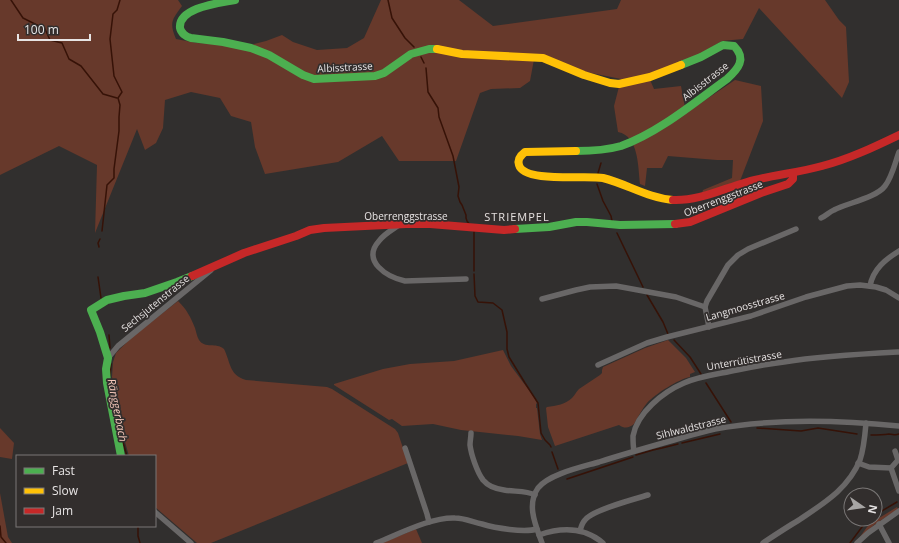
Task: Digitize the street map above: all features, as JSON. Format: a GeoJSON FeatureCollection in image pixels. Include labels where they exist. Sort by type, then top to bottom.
{"type":"FeatureCollection","features":[{"type":"Feature","properties":{"kind":"main road","name":"Albisstrasse"},"geometry":{"type":"LineString","coordinates":[[235,0],[202,7],[188,12],[180,22],[183,34],[193,39],[224,42],[244,46],[268,55],[305,76],[314,79],[375,76],[387,72],[411,54],[433,49],[476,55],[543,58],[570,70],[610,83],[623,83],[650,77],[700,57],[720,45],[729,45],[737,49],[740,54],[741,58],[739,65],[734,73],[720,85],[648,134],[624,144],[604,149],[525,152],[521,155],[518,161],[519,167],[524,172],[559,177],[602,178],[649,195],[671,200],[685,200],[762,178],[813,169],[848,158],[899,135]]}},
{"type":"Feature","properties":{"kind":"main road","name":"Oberrenggstrasse"},"geometry":{"type":"LineString","coordinates":[[108,358],[91,310],[107,300],[145,293],[177,282],[244,253],[310,230],[324,228],[430,224],[504,230],[549,227],[576,222],[620,225],[671,225],[690,222],[761,193],[788,184],[793,179],[793,173]]}},
{"type":"Feature","properties":{"kind":"main road"},"geometry":{"type":"LineString","coordinates":[[108,358],[106,369],[107,383],[120,455]]}},
{"type":"Feature","properties":{"kind":"street"},"geometry":{"type":"LineString","coordinates":[[821,218],[834,210],[862,200],[881,191],[885,186],[899,152]]}},
{"type":"Feature","properties":{"kind":"street"},"geometry":{"type":"LineString","coordinates":[[400,225],[379,240],[374,250],[374,261],[382,270],[393,277],[405,281],[466,279]]}},
{"type":"Feature","properties":{"kind":"street"},"geometry":{"type":"LineString","coordinates":[[709,327],[705,307],[706,301],[728,265],[738,255],[748,249],[796,229]]}},
{"type":"Feature","properties":{"kind":"street"},"geometry":{"type":"LineString","coordinates":[[870,286],[872,276],[875,271],[881,264],[899,251]]}},
{"type":"Feature","properties":{"kind":"street","name":"Sechsjutenstrasse"},"geometry":{"type":"LineString","coordinates":[[108,358],[118,346],[216,266]]}},
{"type":"Feature","properties":{"kind":"street"},"geometry":{"type":"LineString","coordinates":[[542,299],[590,287],[616,286],[676,297],[705,307]]}},
{"type":"Feature","properties":{"kind":"street","name":"Langmoosstrasse"},"geometry":{"type":"LineString","coordinates":[[598,365],[647,343],[751,316],[806,297],[847,286],[870,286],[886,290],[899,298]]}},
{"type":"Feature","properties":{"kind":"street","name":"Unterrütistrasse"},"geometry":{"type":"LineString","coordinates":[[634,451],[633,436],[639,421],[647,410],[669,390],[685,382],[701,377],[784,362],[862,354],[899,352]]}},
{"type":"Feature","properties":{"kind":"street","name":"Sihlwaldstrasse"},"geometry":{"type":"LineString","coordinates":[[534,495],[542,484],[562,474],[634,451],[705,431],[750,424],[784,422],[866,423],[899,426]]}},
{"type":"Feature","properties":{"kind":"street"},"geometry":{"type":"LineString","coordinates":[[763,543],[837,494],[851,476],[858,463],[862,450],[866,423]]}},
{"type":"Feature","properties":{"kind":"street"},"geometry":{"type":"LineString","coordinates":[[471,433],[471,450],[479,474],[484,481],[494,488],[526,492],[534,495],[532,510],[542,543]]}},
{"type":"Feature","properties":{"kind":"street"},"geometry":{"type":"LineString","coordinates":[[405,448],[427,514],[428,522]]}},
{"type":"Feature","properties":{"kind":"street"},"geometry":{"type":"LineString","coordinates":[[858,463],[869,467],[890,468],[898,460],[895,450]]}},
{"type":"Feature","properties":{"kind":"street"},"geometry":{"type":"LineString","coordinates":[[890,468],[899,491]]}},
{"type":"Feature","properties":{"kind":"street"},"geometry":{"type":"LineString","coordinates":[[580,531],[584,520],[595,513],[648,495]]}},
{"type":"Feature","properties":{"kind":"street"},"geometry":{"type":"LineString","coordinates":[[883,521],[899,511]]}},
{"type":"Feature","properties":{"kind":"street"},"geometry":{"type":"LineString","coordinates":[[156,513],[191,543]]}},
{"type":"Feature","properties":{"kind":"street"},"geometry":{"type":"LineString","coordinates":[[376,543],[428,522],[438,519],[456,518],[495,527],[538,532],[561,530],[580,531],[594,536],[603,543]]}},
{"type":"Feature","properties":{"kind":"street"},"geometry":{"type":"LineString","coordinates":[[857,543],[875,527]]}},
{"type":"Feature","properties":{"kind":"street"},"geometry":{"type":"LineString","coordinates":[[881,527],[889,543]]}},
{"type":"Feature","properties":{"kind":"shaded area"},"geometry":{"type":"Polygon","coordinates":[[[0,0],[178,0],[182,6],[174,18],[172,25],[176,39],[197,43],[217,44],[247,50],[254,44],[282,35],[293,42],[317,50],[347,48],[364,38],[381,0],[459,0],[493,26],[617,9],[621,0],[825,0],[839,20],[846,27],[849,82],[842,98],[759,8],[743,39],[722,41],[700,54],[648,75],[654,89],[681,86],[686,113],[735,80],[761,86],[763,121],[740,181],[702,193],[703,190],[732,178],[733,160],[668,156],[662,168],[647,168],[645,186],[640,184],[638,161],[634,146],[630,139],[618,132],[614,106],[621,79],[581,71],[548,56],[535,54],[530,81],[520,88],[491,89],[480,93],[456,161],[399,161],[382,136],[338,162],[265,174],[255,147],[251,122],[231,116],[220,98],[191,92],[165,100],[163,128],[156,143],[145,150],[137,129],[95,233],[97,165],[59,146],[0,175],[0,0]]]}},
{"type":"Feature","properties":{"kind":"shaded area"},"geometry":{"type":"Polygon","coordinates":[[[178,301],[190,317],[201,343],[218,346],[224,349],[233,372],[240,378],[246,380],[327,387],[332,389],[395,429],[398,433],[408,463],[211,543],[197,543],[156,508],[156,455],[129,455],[123,435],[123,418],[119,413],[112,377],[113,362],[116,353],[131,338],[178,301]]]}},
{"type":"Feature","properties":{"kind":"shaded area"},"geometry":{"type":"Polygon","coordinates":[[[668,340],[686,358],[695,372],[690,374],[690,377],[685,378],[661,391],[651,399],[643,408],[634,424],[627,428],[619,425],[555,446],[548,427],[547,407],[561,404],[570,400],[579,389],[602,373],[603,367],[645,348],[668,340]]]}},
{"type":"Feature","properties":{"kind":"shaded area"},"geometry":{"type":"Polygon","coordinates":[[[503,350],[511,366],[537,403],[536,408],[542,440],[461,430],[433,424],[402,426],[392,419],[389,420],[334,385],[383,369],[410,364],[454,361],[503,350]]]}},
{"type":"Feature","properties":{"kind":"shaded area"},"geometry":{"type":"Polygon","coordinates":[[[0,428],[14,443],[12,459],[0,457],[0,428]]]}},
{"type":"Feature","properties":{"kind":"shaded area"},"geometry":{"type":"Polygon","coordinates":[[[0,493],[8,537],[12,543],[0,543],[0,493]]]}},
{"type":"Feature","properties":{"kind":"shaded area"},"geometry":{"type":"Polygon","coordinates":[[[897,507],[898,509],[883,519],[883,516],[897,507]]]}},
{"type":"Feature","properties":{"kind":"shaded area"},"geometry":{"type":"Polygon","coordinates":[[[867,527],[872,527],[857,541],[867,527]]]}},
{"type":"Feature","properties":{"kind":"shaded area"},"geometry":{"type":"Polygon","coordinates":[[[416,529],[422,543],[382,543],[416,529]]]}},
{"type":"Feature","properties":{"kind":"waterway"},"geometry":{"type":"LineString","coordinates":[[11,0],[23,18],[45,29],[50,40],[62,43],[69,59],[81,66],[103,94],[117,98]]}},
{"type":"Feature","properties":{"kind":"waterway","name":"Ränggerbach"},"geometry":{"type":"LineString","coordinates":[[102,231],[107,185],[114,178],[119,131],[120,105],[118,98],[122,92],[114,76],[110,39],[113,14],[117,10],[120,0]]}},
{"type":"Feature","properties":{"kind":"waterway"},"geometry":{"type":"LineString","coordinates":[[388,0],[392,18],[405,38],[414,47]]}},
{"type":"Feature","properties":{"kind":"waterway"},"geometry":{"type":"LineString","coordinates":[[421,57],[424,63]]}},
{"type":"Feature","properties":{"kind":"waterway"},"geometry":{"type":"LineString","coordinates":[[426,68],[428,92],[438,108],[439,117],[453,156],[459,187],[458,196],[467,221],[470,225]]}},
{"type":"Feature","properties":{"kind":"waterway"},"geometry":{"type":"LineString","coordinates":[[598,173],[601,163]]}},
{"type":"Feature","properties":{"kind":"waterway"},"geometry":{"type":"LineString","coordinates":[[597,184],[612,221]]}},
{"type":"Feature","properties":{"kind":"waterway"},"geometry":{"type":"LineString","coordinates":[[474,232],[474,271]]}},
{"type":"Feature","properties":{"kind":"waterway"},"geometry":{"type":"LineString","coordinates":[[617,233],[643,287]]}},
{"type":"Feature","properties":{"kind":"waterway","name":"Ränggerbach"},"geometry":{"type":"LineString","coordinates":[[99,247],[98,243],[100,239]]}},
{"type":"Feature","properties":{"kind":"waterway"},"geometry":{"type":"LineString","coordinates":[[474,274],[475,296],[478,302],[493,303],[502,310],[507,332],[507,349],[509,357],[538,403],[541,433],[551,447]]}},
{"type":"Feature","properties":{"kind":"waterway","name":"Ränggerbach"},"geometry":{"type":"LineString","coordinates":[[98,277],[101,298]]}},
{"type":"Feature","properties":{"kind":"waterway"},"geometry":{"type":"LineString","coordinates":[[647,295],[663,322],[668,334]]}},
{"type":"Feature","properties":{"kind":"waterway","name":"Ränggerbach"},"geometry":{"type":"LineString","coordinates":[[109,335],[110,348]]}},
{"type":"Feature","properties":{"kind":"waterway"},"geometry":{"type":"LineString","coordinates":[[674,340],[690,357],[701,374]]}},
{"type":"Feature","properties":{"kind":"waterway","name":"Ränggerbach"},"geometry":{"type":"LineString","coordinates":[[110,376],[111,364]]}},
{"type":"Feature","properties":{"kind":"waterway"},"geometry":{"type":"LineString","coordinates":[[706,383],[731,422]]}},
{"type":"Feature","properties":{"kind":"waterway","name":"Ränggerbach"},"geometry":{"type":"LineString","coordinates":[[116,413],[120,418],[120,432]]}},
{"type":"Feature","properties":{"kind":"waterway"},"geometry":{"type":"LineString","coordinates":[[757,428],[801,431],[818,428],[857,434]]}},
{"type":"Feature","properties":{"kind":"waterway"},"geometry":{"type":"LineString","coordinates":[[682,443],[720,434]]}},
{"type":"Feature","properties":{"kind":"waterway"},"geometry":{"type":"LineString","coordinates":[[871,435],[899,434]]}},
{"type":"Feature","properties":{"kind":"waterway","name":"Ränggerbach"},"geometry":{"type":"LineString","coordinates":[[122,439],[127,455]]}},
{"type":"Feature","properties":{"kind":"waterway"},"geometry":{"type":"LineString","coordinates":[[636,455],[678,444]]}},
{"type":"Feature","properties":{"kind":"waterway"},"geometry":{"type":"LineString","coordinates":[[552,452],[558,469]]}},
{"type":"Feature","properties":{"kind":"waterway"},"geometry":{"type":"LineString","coordinates":[[567,479],[633,457]]}},
{"type":"Feature","properties":{"kind":"waterway"},"geometry":{"type":"LineString","coordinates":[[883,510],[897,502]]}},
{"type":"Feature","properties":{"kind":"waterway"},"geometry":{"type":"LineString","coordinates":[[0,526],[1,537],[6,543]]}},
{"type":"Feature","properties":{"kind":"waterway","name":"Ränggerbach"},"geometry":{"type":"LineString","coordinates":[[138,527],[140,543]]}},
{"type":"Feature","properties":{"kind":"waterway"},"geometry":{"type":"LineString","coordinates":[[850,543],[862,527]]}},
{"type":"Feature","properties":{"kind":"traffic: fast"},"geometry":{"type":"LineString","coordinates":[[235,0],[202,7],[186,15],[181,21],[181,32],[191,38],[223,42],[251,48],[269,55],[303,75],[314,79],[375,76],[384,73],[411,54],[429,49],[437,49]]}},
{"type":"Feature","properties":{"kind":"traffic: fast"},"geometry":{"type":"LineString","coordinates":[[576,151],[598,150],[621,146],[649,133],[676,116],[727,79],[740,64],[740,55],[734,46],[723,45],[701,57],[681,65]]}},
{"type":"Feature","properties":{"kind":"traffic: fast"},"geometry":{"type":"LineString","coordinates":[[515,229],[549,227],[576,222],[620,225],[675,224]]}},
{"type":"Feature","properties":{"kind":"traffic: fast"},"geometry":{"type":"LineString","coordinates":[[121,455],[107,383],[106,369],[108,358],[91,310],[107,300],[145,293],[192,276]]}},
{"type":"Feature","properties":{"kind":"traffic: slow"},"geometry":{"type":"LineString","coordinates":[[437,49],[462,54],[543,58],[584,75],[610,83],[619,84],[650,77],[681,65]]}},
{"type":"Feature","properties":{"kind":"traffic: slow"},"geometry":{"type":"LineString","coordinates":[[576,151],[525,152],[519,159],[519,165],[523,171],[543,176],[603,178],[655,197],[673,200]]}},
{"type":"Feature","properties":{"kind":"traffic: jam"},"geometry":{"type":"LineString","coordinates":[[673,200],[701,197],[756,180],[832,163],[899,135]]}},
{"type":"Feature","properties":{"kind":"traffic: jam"},"geometry":{"type":"LineString","coordinates":[[675,224],[690,222],[761,193],[788,184],[793,179],[793,173]]}},
{"type":"Feature","properties":{"kind":"traffic: jam"},"geometry":{"type":"LineString","coordinates":[[192,276],[244,253],[310,230],[406,224],[430,224],[504,230],[515,229]]}},
{"type":"Feature","properties":{"kind":"district","name":"STRIEMPEL"},"geometry":{"type":"Point","coordinates":[517,216]}}]}
